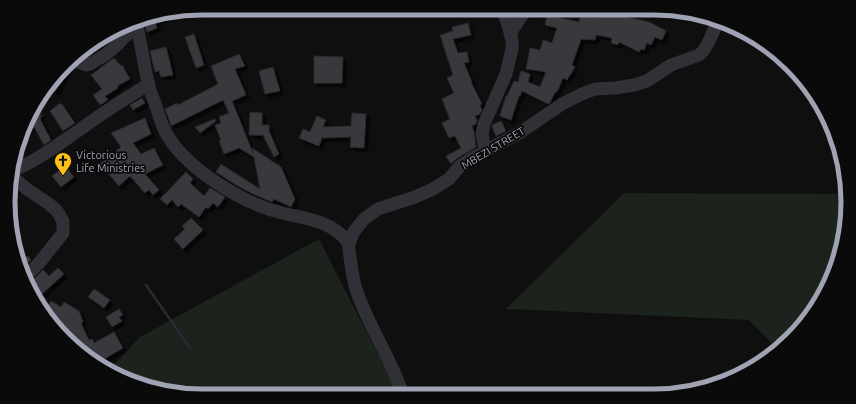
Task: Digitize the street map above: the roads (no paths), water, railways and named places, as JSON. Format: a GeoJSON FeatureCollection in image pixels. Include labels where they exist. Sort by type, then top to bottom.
{"type":"FeatureCollection","features":[{"type":"Feature","properties":{"kind":"street"},"geometry":{"type":"LineString","coordinates":[[485,150],[482,134],[484,124],[510,60],[513,45],[504,15]]}},
{"type":"Feature","properties":{"kind":"street"},"geometry":{"type":"LineString","coordinates":[[510,33],[522,15]]}},
{"type":"Feature","properties":{"kind":"street","name":"MBEZI STREET"},"geometry":{"type":"LineString","coordinates":[[349,244],[353,232],[364,219],[378,210],[415,197],[432,189],[449,179],[460,166],[485,150],[521,132],[562,104],[595,88],[616,88],[647,81],[671,65],[699,55],[704,50],[716,26]]}},
{"type":"Feature","properties":{"kind":"street"},"geometry":{"type":"LineString","coordinates":[[137,27],[149,84],[164,129],[184,157],[214,181],[238,196],[275,211],[326,224],[338,231],[345,238],[349,244],[355,288],[401,389]]}},
{"type":"Feature","properties":{"kind":"street"},"geometry":{"type":"LineString","coordinates":[[78,62],[86,65],[90,64],[105,55],[117,45],[131,29]]}},
{"type":"Feature","properties":{"kind":"street"},"geometry":{"type":"LineString","coordinates":[[19,168],[47,152],[149,84]]}},
{"type":"Feature","properties":{"kind":"street"},"geometry":{"type":"LineString","coordinates":[[17,181],[57,211],[63,221],[63,233],[40,262],[29,273]]}},
{"type":"Feature","properties":{"kind":"waterway"},"geometry":{"type":"LineString","coordinates":[[146,285],[190,348]]}},
{"type":"Feature","properties":{"kind":"place","name":"Victorious Life Ministries"},"geometry":{"type":"Point","coordinates":[63,176]}}]}
